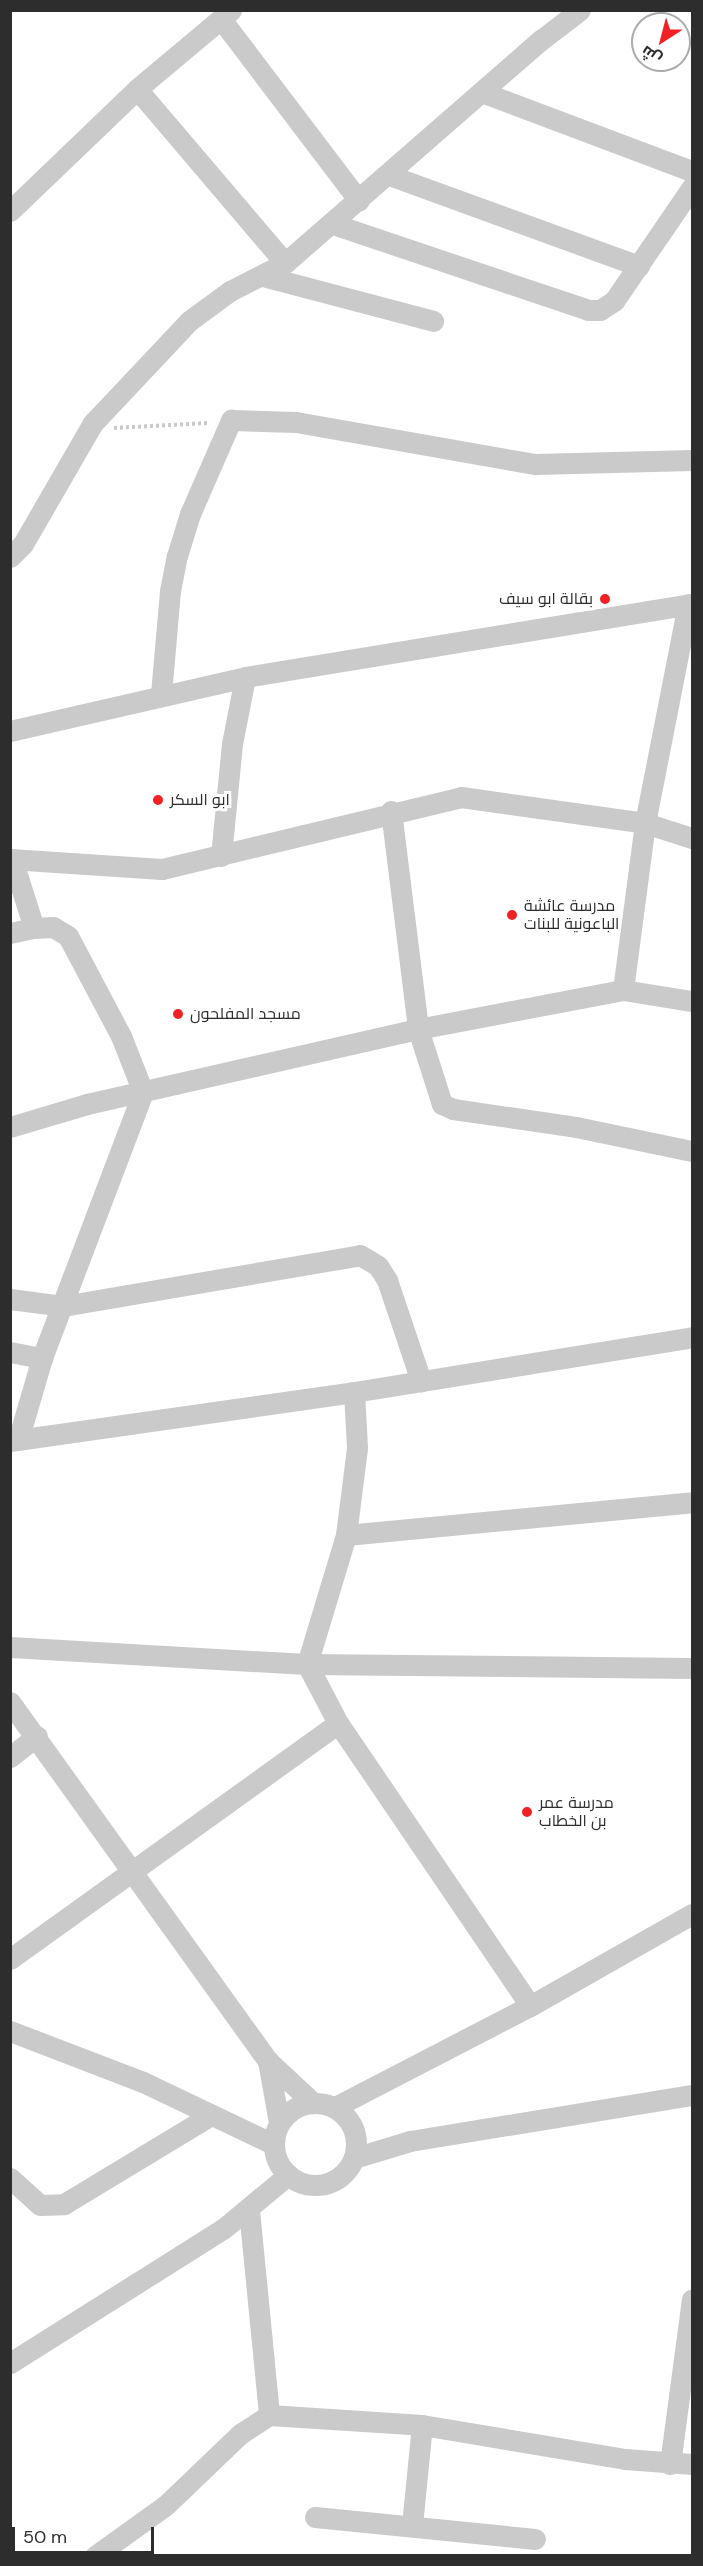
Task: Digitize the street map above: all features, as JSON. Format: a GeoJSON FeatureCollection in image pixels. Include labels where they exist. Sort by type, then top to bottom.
{"type":"FeatureCollection","features":[{"type":"Feature","properties":{"kind":"street"},"geometry":{"type":"LineString","coordinates":[[10,557],[23,544],[93,423],[204,308],[230,291],[285,263],[389,176],[541,40],[580,10]]}},
{"type":"Feature","properties":{"kind":"street"},"geometry":{"type":"LineString","coordinates":[[10,211],[137,89],[226,15],[359,201]]}},
{"type":"Feature","properties":{"kind":"street"},"geometry":{"type":"LineString","coordinates":[[137,89],[285,263]]}},
{"type":"Feature","properties":{"kind":"street"},"geometry":{"type":"LineString","coordinates":[[484,93],[693,171]]}},
{"type":"Feature","properties":{"kind":"street"},"geometry":{"type":"LineString","coordinates":[[389,176],[639,266]]}},
{"type":"Feature","properties":{"kind":"street"},"geometry":{"type":"LineString","coordinates":[[333,224],[588,310],[600,310],[614,301],[693,187]]}},
{"type":"Feature","properties":{"kind":"street"},"geometry":{"type":"LineString","coordinates":[[263,276],[433,321]]}},
{"type":"Feature","properties":{"kind":"street"},"geometry":{"type":"LineString","coordinates":[[161,694],[170,591],[177,556],[190,514],[231,420],[296,422],[534,464],[693,460]]}},
{"type":"Feature","properties":{"kind":"street"},"geometry":{"type":"LineString","coordinates":[[10,731],[161,694],[246,677],[690,604],[645,823],[623,990]]}},
{"type":"Feature","properties":{"kind":"street"},"geometry":{"type":"LineString","coordinates":[[221,856],[232,744],[246,677]]}},
{"type":"Feature","properties":{"kind":"street"},"geometry":{"type":"LineString","coordinates":[[34,928],[11,859],[135,870],[185,865],[443,798],[483,797],[645,823],[693,838]]}},
{"type":"Feature","properties":{"kind":"street"},"geometry":{"type":"LineString","coordinates":[[392,811],[418,1029],[438,1099],[447,1107],[576,1127],[693,1151]]}},
{"type":"Feature","properties":{"kind":"street"},"geometry":{"type":"LineString","coordinates":[[10,933],[53,927],[68,936],[121,1036],[142,1092],[42,1358],[14,1441],[354,1392],[693,1337]]}},
{"type":"Feature","properties":{"kind":"street"},"geometry":{"type":"LineString","coordinates":[[10,1127],[142,1092],[418,1029],[623,990],[693,1001]]}},
{"type":"Feature","properties":{"kind":"street"},"geometry":{"type":"LineString","coordinates":[[10,1299],[63,1306],[360,1255],[378,1266],[387,1280],[421,1381]]}},
{"type":"Feature","properties":{"kind":"street"},"geometry":{"type":"LineString","coordinates":[[10,1352],[42,1358]]}},
{"type":"Feature","properties":{"kind":"street"},"geometry":{"type":"LineString","coordinates":[[354,1392],[357,1448],[346,1535],[306,1664],[338,1723],[530,2006]]}},
{"type":"Feature","properties":{"kind":"street"},"geometry":{"type":"LineString","coordinates":[[346,1535],[693,1502]]}},
{"type":"Feature","properties":{"kind":"street"},"geometry":{"type":"LineString","coordinates":[[10,1647],[306,1664],[693,1668]]}},
{"type":"Feature","properties":{"kind":"street"},"geometry":{"type":"LineString","coordinates":[[10,1702],[37,1736],[268,2061],[313,2103]]}},
{"type":"Feature","properties":{"kind":"street"},"geometry":{"type":"LineString","coordinates":[[10,1959],[338,1723]]}},
{"type":"Feature","properties":{"kind":"street"},"geometry":{"type":"LineString","coordinates":[[10,1757],[37,1736]]}},
{"type":"Feature","properties":{"kind":"street"},"geometry":{"type":"LineString","coordinates":[[335,2108],[530,2006],[693,1914]]}},
{"type":"Feature","properties":{"kind":"street"},"geometry":{"type":"LineString","coordinates":[[10,2031],[143,2082],[211,2115],[276,2133]]}},
{"type":"Feature","properties":{"kind":"street"},"geometry":{"type":"LineString","coordinates":[[268,2061],[277,2161],[288,2175],[309,2184],[333,2181],[346,2172],[357,2146],[354,2132],[335,2108],[313,2103],[293,2109],[276,2133]]}},
{"type":"Feature","properties":{"kind":"street"},"geometry":{"type":"LineString","coordinates":[[354,2157],[410,2141],[693,2095]]}},
{"type":"Feature","properties":{"kind":"street"},"geometry":{"type":"LineString","coordinates":[[10,2178],[39,2205],[53,2207],[64,2204],[211,2115]]}},
{"type":"Feature","properties":{"kind":"street"},"geometry":{"type":"LineString","coordinates":[[354,2132],[410,2141]]}},
{"type":"Feature","properties":{"kind":"street"},"geometry":{"type":"LineString","coordinates":[[10,2363],[152,2276],[249,2210],[288,2175]]}},
{"type":"Feature","properties":{"kind":"street"},"geometry":{"type":"LineString","coordinates":[[249,2210],[269,2415]]}},
{"type":"Feature","properties":{"kind":"street"},"geometry":{"type":"LineString","coordinates":[[670,2464],[693,2299]]}},
{"type":"Feature","properties":{"kind":"street"},"geometry":{"type":"LineString","coordinates":[[95,2556],[166,2505],[240,2434],[269,2415],[422,2424],[670,2464],[693,2464]]}},
{"type":"Feature","properties":{"kind":"street"},"geometry":{"type":"LineString","coordinates":[[412,2525],[422,2424]]}},
{"type":"Feature","properties":{"kind":"street"},"geometry":{"type":"LineString","coordinates":[[315,2517],[535,2539]]}},
{"type":"Feature","properties":{"kind":"path"},"geometry":{"type":"LineString","coordinates":[[93,423],[123,430],[231,420]]}},
{"type":"Feature","properties":{"kind":"place","name":"بقالة ابو سيف"},"geometry":{"type":"Point","coordinates":[605,599]}},
{"type":"Feature","properties":{"kind":"place","name":"ابو السكر"},"geometry":{"type":"Point","coordinates":[158,800]}},
{"type":"Feature","properties":{"kind":"place","name":"مدرسة عائشة الباعونية للبنات"},"geometry":{"type":"Point","coordinates":[512,915]}},
{"type":"Feature","properties":{"kind":"place","name":"مسجد المفلحون"},"geometry":{"type":"Point","coordinates":[178,1014]}},
{"type":"Feature","properties":{"kind":"place","name":"مدرسة عمر بن الخطاب"},"geometry":{"type":"Point","coordinates":[527,1812]}}]}
